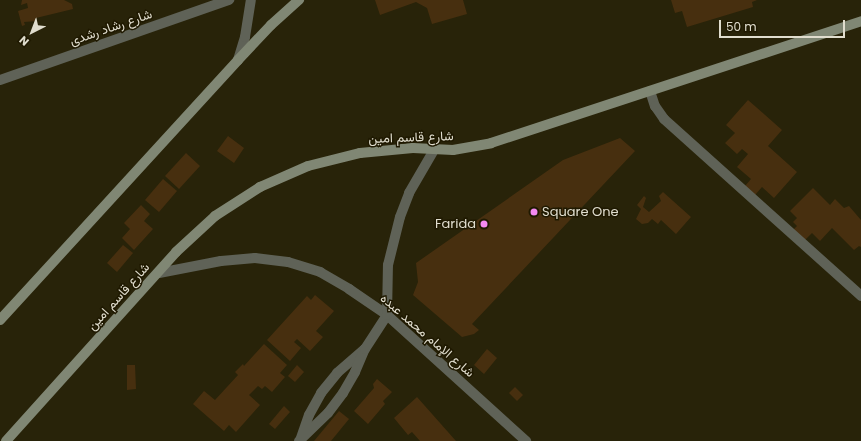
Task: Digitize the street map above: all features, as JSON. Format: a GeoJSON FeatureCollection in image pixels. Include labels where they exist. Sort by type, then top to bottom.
{"type":"FeatureCollection","features":[{"type":"Feature","properties":{"kind":"main road"},"geometry":{"type":"LineString","coordinates":[[0,320],[238,60],[271,25],[299,0]]}},
{"type":"Feature","properties":{"kind":"main road","name":"شارع قاسم امين"},"geometry":{"type":"LineString","coordinates":[[6,441],[176,252],[215,216],[237,201],[284,176],[334,158],[360,153],[413,148],[434,150],[472,148],[491,143],[861,21]]}},
{"type":"Feature","properties":{"kind":"street"},"geometry":{"type":"LineString","coordinates":[[199,12],[207,0]]}},
{"type":"Feature","properties":{"kind":"street","name":"شارع رشاد رشدى"},"geometry":{"type":"LineString","coordinates":[[0,80],[199,12],[229,0]]}},
{"type":"Feature","properties":{"kind":"street"},"geometry":{"type":"LineString","coordinates":[[238,60],[245,37],[252,0]]}},
{"type":"Feature","properties":{"kind":"street"},"geometry":{"type":"LineString","coordinates":[[650,90],[655,106],[664,119],[861,296]]}},
{"type":"Feature","properties":{"kind":"street"},"geometry":{"type":"LineString","coordinates":[[300,440],[328,413],[343,393],[355,372],[365,349],[387,315],[388,265],[400,217],[412,188],[434,150]]}},
{"type":"Feature","properties":{"kind":"street","name":"شارع الإمام محمد عبده"},"geometry":{"type":"LineString","coordinates":[[159,272],[238,258],[266,258],[288,262],[320,272],[387,315],[526,441]]}},
{"type":"Feature","properties":{"kind":"street"},"geometry":{"type":"LineString","coordinates":[[300,440],[309,415],[329,383],[345,364],[365,349]]}},
{"type":"Feature","properties":{"kind":"street"},"geometry":{"type":"LineString","coordinates":[[329,383],[343,393]]}},
{"type":"Feature","properties":{"kind":"building"},"geometry":{"type":"Polygon","coordinates":[[[22,0],[64,0],[72,4],[73,9],[36,18],[37,21],[24,22],[25,25],[22,26],[18,11],[28,8],[27,3],[21,5],[22,0]]]}},
{"type":"Feature","properties":{"kind":"building"},"geometry":{"type":"Polygon","coordinates":[[[375,0],[463,0],[467,14],[432,24],[427,8],[416,2],[380,15],[375,0]]]}},
{"type":"Feature","properties":{"kind":"building"},"geometry":{"type":"Polygon","coordinates":[[[671,0],[757,0],[752,2],[753,7],[687,27],[682,11],[675,13],[671,0]]]}},
{"type":"Feature","properties":{"kind":"building"},"geometry":{"type":"Polygon","coordinates":[[[748,100],[782,130],[768,146],[797,172],[774,198],[762,187],[755,195],[745,186],[751,179],[737,167],[748,154],[742,149],[737,154],[725,143],[735,133],[726,125],[748,100]]]}},
{"type":"Feature","properties":{"kind":"building"},"geometry":{"type":"Polygon","coordinates":[[[228,136],[244,148],[234,163],[217,151],[228,136]]]}},
{"type":"Feature","properties":{"kind":"building","name":"Square One"},"geometry":{"type":"Polygon","coordinates":[[[620,138],[635,151],[472,324],[479,330],[474,334],[462,337],[413,295],[418,282],[416,263],[563,160],[620,138]]]}},
{"type":"Feature","properties":{"kind":"building"},"geometry":{"type":"Polygon","coordinates":[[[186,153],[200,166],[179,189],[165,176],[186,153]]]}},
{"type":"Feature","properties":{"kind":"building"},"geometry":{"type":"Polygon","coordinates":[[[163,179],[177,191],[159,212],[145,200],[163,179]]]}},
{"type":"Feature","properties":{"kind":"building"},"geometry":{"type":"Polygon","coordinates":[[[813,188],[830,205],[835,199],[844,208],[849,206],[861,220],[861,247],[859,246],[854,250],[832,228],[820,241],[812,233],[804,241],[793,230],[797,226],[793,222],[797,218],[790,211],[813,188]]]}},
{"type":"Feature","properties":{"kind":"building"},"geometry":{"type":"Polygon","coordinates":[[[663,192],[691,217],[676,234],[661,220],[658,224],[652,219],[648,223],[642,224],[636,219],[641,209],[637,205],[644,196],[646,198],[643,207],[649,212],[661,201],[659,196],[663,192]]]}},
{"type":"Feature","properties":{"kind":"building"},"geometry":{"type":"Polygon","coordinates":[[[141,205],[150,214],[144,221],[153,229],[134,250],[122,238],[130,229],[124,223],[141,205]]]}},
{"type":"Feature","properties":{"kind":"building"},"geometry":{"type":"Polygon","coordinates":[[[123,245],[133,253],[117,272],[107,263],[123,245]]]}},
{"type":"Feature","properties":{"kind":"building"},"geometry":{"type":"Polygon","coordinates":[[[315,295],[334,311],[316,331],[323,337],[310,351],[297,339],[294,342],[301,348],[290,361],[267,340],[307,296],[311,300],[315,295]]]}},
{"type":"Feature","properties":{"kind":"building"},"geometry":{"type":"Polygon","coordinates":[[[264,344],[287,365],[280,373],[285,377],[272,392],[265,386],[262,389],[258,386],[249,395],[260,405],[236,432],[229,425],[224,431],[193,404],[204,391],[215,400],[238,375],[235,372],[243,364],[244,366],[264,344]]]}},
{"type":"Feature","properties":{"kind":"building"},"geometry":{"type":"Polygon","coordinates":[[[487,349],[497,358],[484,374],[474,365],[487,349]]]}},
{"type":"Feature","properties":{"kind":"building"},"geometry":{"type":"Polygon","coordinates":[[[127,365],[135,365],[136,389],[127,390],[127,365]]]}},
{"type":"Feature","properties":{"kind":"building"},"geometry":{"type":"Polygon","coordinates":[[[297,365],[304,372],[295,382],[288,376],[297,365]]]}},
{"type":"Feature","properties":{"kind":"building"},"geometry":{"type":"Polygon","coordinates":[[[377,379],[392,392],[383,401],[385,404],[368,424],[354,411],[374,388],[373,384],[377,379]]]}},
{"type":"Feature","properties":{"kind":"building"},"geometry":{"type":"Polygon","coordinates":[[[515,387],[523,395],[517,401],[509,393],[515,387]]]}},
{"type":"Feature","properties":{"kind":"building"},"geometry":{"type":"Polygon","coordinates":[[[417,397],[456,441],[420,441],[412,432],[408,435],[394,418],[417,397]]]}},
{"type":"Feature","properties":{"kind":"building"},"geometry":{"type":"Polygon","coordinates":[[[284,406],[290,412],[275,429],[269,424],[284,406]]]}},
{"type":"Feature","properties":{"kind":"building"},"geometry":{"type":"Polygon","coordinates":[[[339,411],[349,419],[331,441],[314,441],[339,411]]]}},
{"type":"Feature","properties":{"kind":"place","name":"Square One"},"geometry":{"type":"Point","coordinates":[534,212]}},
{"type":"Feature","properties":{"kind":"place","name":"Farida"},"geometry":{"type":"Point","coordinates":[484,224]}}]}
